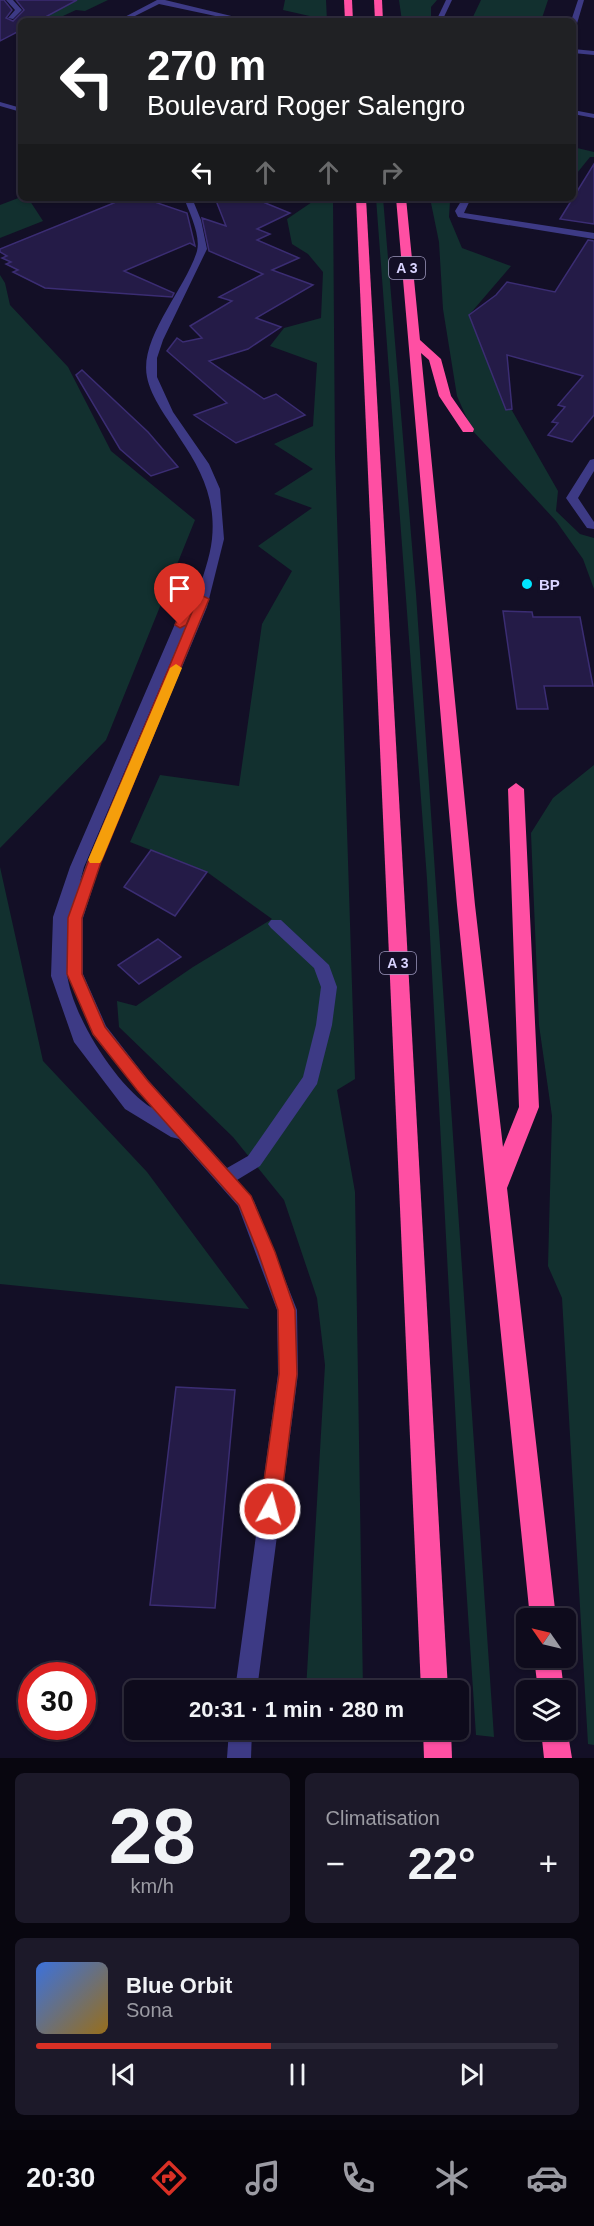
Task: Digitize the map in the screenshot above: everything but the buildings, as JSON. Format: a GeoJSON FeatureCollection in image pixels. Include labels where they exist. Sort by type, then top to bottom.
{"type":"FeatureCollection","features":[{"type":"Feature","properties":{"kind":"highway"},"geometry":{"type":"LineString","coordinates":[[348,0],[349,18]]}},
{"type":"Feature","properties":{"kind":"highway"},"geometry":{"type":"LineString","coordinates":[[378,0],[379,18]]}},
{"type":"Feature","properties":{"kind":"highway","name":"A 3"},"geometry":{"type":"LineString","coordinates":[[361,201],[435,1680]]}},
{"type":"Feature","properties":{"kind":"highway","name":"A 3"},"geometry":{"type":"LineString","coordinates":[[401,201],[412,339],[466,905],[542,1608]]}},
{"type":"Feature","properties":{"kind":"highway"},"geometry":{"type":"LineString","coordinates":[[412,339],[435,359],[445,396],[468,429]]}},
{"type":"Feature","properties":{"kind":"highway"},"geometry":{"type":"LineString","coordinates":[[496,1189],[529,1107],[516,789]]}},
{"type":"Feature","properties":{"kind":"highway"},"geometry":{"type":"LineString","coordinates":[[437,1740],[438,1758]]}},
{"type":"Feature","properties":{"kind":"highway"},"geometry":{"type":"LineString","coordinates":[[556,1740],[558,1758]]}},
{"type":"Feature","properties":{"kind":"street"},"geometry":{"type":"LineString","coordinates":[[9,0],[19,10],[11,18]]}},
{"type":"Feature","properties":{"kind":"street"},"geometry":{"type":"LineString","coordinates":[[440,18],[449,0]]}},
{"type":"Feature","properties":{"kind":"street"},"geometry":{"type":"LineString","coordinates":[[576,18],[581,0]]}},
{"type":"Feature","properties":{"kind":"street"},"geometry":{"type":"LineString","coordinates":[[126,18],[160,1],[236,18]]}},
{"type":"Feature","properties":{"kind":"street"},"geometry":{"type":"LineString","coordinates":[[0,15],[18,20]]}},
{"type":"Feature","properties":{"kind":"street"},"geometry":{"type":"LineString","coordinates":[[576,51],[594,53]]}},
{"type":"Feature","properties":{"kind":"street"},"geometry":{"type":"LineString","coordinates":[[0,104],[18,109]]}},
{"type":"Feature","properties":{"kind":"street"},"geometry":{"type":"LineString","coordinates":[[576,113],[594,116]]}},
{"type":"Feature","properties":{"kind":"street"},"geometry":{"type":"LineString","coordinates":[[189,201],[197,220],[202,249],[158,340],[152,358],[152,377],[168,412],[203,464],[214,489],[218,539],[203,599],[190,603],[77,867],[61,917],[59,976],[80,1037],[131,1104],[190,1140],[245,1201],[287,1310],[288,1374],[247,1680]]}},
{"type":"Feature","properties":{"kind":"street"},"geometry":{"type":"LineString","coordinates":[[465,201],[459,211],[461,215],[594,236]]}},
{"type":"Feature","properties":{"kind":"street"},"geometry":{"type":"LineString","coordinates":[[591,526],[572,498],[594,462]]}},
{"type":"Feature","properties":{"kind":"street"},"geometry":{"type":"LineString","coordinates":[[225,1178],[254,1161],[311,1079],[324,1025],[329,987],[321,965],[276,924]]}},
{"type":"Feature","properties":{"kind":"street"},"geometry":{"type":"LineString","coordinates":[[239,1758],[241,1740]]}},
{"type":"Feature","properties":{"kind":"green space"},"geometry":{"type":"Polygon","coordinates":[[[53,0],[108,0],[85,11],[76,10],[59,18],[23,15],[53,0]]]}},
{"type":"Feature","properties":{"kind":"green space"},"geometry":{"type":"Polygon","coordinates":[[[285,0],[326,0],[327,18],[314,18],[283,10],[285,0]]]}},
{"type":"Feature","properties":{"kind":"green space"},"geometry":{"type":"Polygon","coordinates":[[[399,0],[437,0],[431,7],[431,18],[402,18],[399,0]]]}},
{"type":"Feature","properties":{"kind":"green space"},"geometry":{"type":"Polygon","coordinates":[[[481,0],[548,0],[542,18],[472,18],[481,0]]]}},
{"type":"Feature","properties":{"kind":"green space"},"geometry":{"type":"Polygon","coordinates":[[[576,148],[594,152],[594,157],[590,157],[576,174],[576,148]]]}},
{"type":"Feature","properties":{"kind":"green space"},"geometry":{"type":"Polygon","coordinates":[[[18,198],[18,201],[30,201],[43,221],[0,238],[0,205],[18,198]]]}},
{"type":"Feature","properties":{"kind":"green space"},"geometry":{"type":"Polygon","coordinates":[[[314,201],[333,201],[335,456],[355,1079],[337,1090],[355,1192],[363,1680],[307,1680],[325,1365],[317,1298],[284,1200],[233,1137],[119,1027],[117,1001],[136,1006],[193,967],[272,919],[207,872],[130,842],[160,775],[239,786],[262,624],[292,571],[258,546],[312,508],[274,494],[313,469],[274,444],[313,426],[317,363],[270,346],[284,328],[321,318],[323,272],[308,254],[292,244],[287,219],[314,201]]]}},
{"type":"Feature","properties":{"kind":"green space"},"geometry":{"type":"Polygon","coordinates":[[[376,201],[383,201],[416,594],[494,1737],[476,1735],[458,1463],[427,879],[376,201]]]}},
{"type":"Feature","properties":{"kind":"green space"},"geometry":{"type":"Polygon","coordinates":[[[431,201],[450,201],[449,217],[462,248],[511,266],[469,315],[494,379],[558,491],[556,511],[580,534],[594,538],[594,589],[583,559],[556,521],[472,430],[457,396],[443,309],[439,242],[431,201]]]}},
{"type":"Feature","properties":{"kind":"green space"},"geometry":{"type":"Polygon","coordinates":[[[0,275],[5,283],[10,305],[68,367],[111,451],[195,520],[106,740],[0,848],[0,275]]]}},
{"type":"Feature","properties":{"kind":"green space"},"geometry":{"type":"Polygon","coordinates":[[[594,765],[594,1745],[588,1744],[562,1298],[548,1266],[552,1116],[539,1025],[531,833],[553,798],[594,765]]]}},
{"type":"Feature","properties":{"kind":"green space"},"geometry":{"type":"Polygon","coordinates":[[[0,867],[43,1061],[147,1172],[249,1309],[0,1284],[0,867]]]}},
{"type":"Feature","properties":{"kind":"slow traffic"},"geometry":{"type":"LineString","coordinates":[[95,860],[176,668]]}},
{"type":"Feature","properties":{"kind":"place","name":"BP"},"geometry":{"type":"Point","coordinates":[527,584]}},
{"type":"Feature","properties":{"kind":"route"},"geometry":{"type":"LineString","coordinates":[[180,625],[190,603],[203,599],[94,862],[75,918],[75,974],[99,1030],[142,1085],[245,1201],[267,1252],[287,1310],[288,1374],[270,1509]]}}]}
